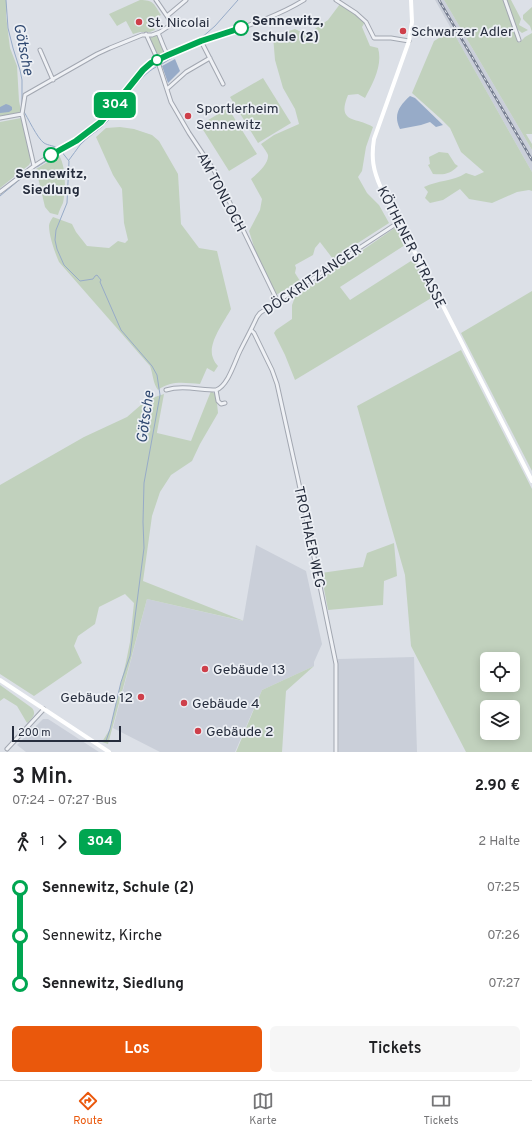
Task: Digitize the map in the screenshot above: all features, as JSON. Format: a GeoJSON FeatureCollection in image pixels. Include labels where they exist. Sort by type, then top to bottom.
{"type":"FeatureCollection","features":[{"type":"Feature","properties":{"kind":"main road","name":"KÖTHENER STRASSE"},"geometry":{"type":"LineString","coordinates":[[411,0],[412,22],[409,41],[374,138],[372,152],[373,166],[399,222],[532,481]]}},
{"type":"Feature","properties":{"kind":"main road"},"geometry":{"type":"LineString","coordinates":[[0,680],[109,752]]}},
{"type":"Feature","properties":{"kind":"street"},"geometry":{"type":"LineString","coordinates":[[34,166],[22,114],[25,95],[53,80],[86,59],[142,35],[158,33],[168,26],[170,22],[156,0]]}},
{"type":"Feature","properties":{"kind":"street"},"geometry":{"type":"LineString","coordinates":[[167,16],[186,0]]}},
{"type":"Feature","properties":{"kind":"street"},"geometry":{"type":"LineString","coordinates":[[0,192],[34,166],[57,151],[90,134],[143,70],[151,63],[201,41],[292,8],[304,0]]}},
{"type":"Feature","properties":{"kind":"street"},"geometry":{"type":"LineString","coordinates":[[336,0],[356,13],[366,22],[374,38],[391,38],[409,41]]}},
{"type":"Feature","properties":{"kind":"street"},"geometry":{"type":"LineString","coordinates":[[504,0],[519,40]]}},
{"type":"Feature","properties":{"kind":"street"},"geometry":{"type":"LineString","coordinates":[[158,33],[164,44],[165,52],[168,55]]}},
{"type":"Feature","properties":{"kind":"street","name":"AM TONLOCH"},"geometry":{"type":"LineString","coordinates":[[146,34],[157,60],[171,102],[215,172],[278,302]]}},
{"type":"Feature","properties":{"kind":"street"},"geometry":{"type":"LineString","coordinates":[[201,41],[223,84]]}},
{"type":"Feature","properties":{"kind":"street"},"geometry":{"type":"LineString","coordinates":[[40,50],[53,80]]}},
{"type":"Feature","properties":{"kind":"street"},"geometry":{"type":"LineString","coordinates":[[167,89],[186,72],[210,58]]}},
{"type":"Feature","properties":{"kind":"street"},"geometry":{"type":"LineString","coordinates":[[0,118],[22,114]]}},
{"type":"Feature","properties":{"kind":"street","name":"DÖCKRITZANGER"},"geometry":{"type":"LineString","coordinates":[[216,390],[220,389],[228,378],[260,313],[399,222]]}},
{"type":"Feature","properties":{"kind":"street","name":"TROTHAER WEG"},"geometry":{"type":"LineString","coordinates":[[251,330],[254,332],[277,384],[336,664],[336,752]]}},
{"type":"Feature","properties":{"kind":"street"},"geometry":{"type":"LineString","coordinates":[[166,390],[172,388],[216,390],[218,401],[221,404],[225,403]]}},
{"type":"Feature","properties":{"kind":"street"},"geometry":{"type":"LineString","coordinates":[[7,749],[44,709]]}},
{"type":"Feature","properties":{"kind":"shaded area"},"geometry":{"type":"Polygon","coordinates":[[[435,0],[444,0],[532,150],[532,172],[435,0]]]}},
{"type":"Feature","properties":{"kind":"shaded area"},"geometry":{"type":"Polygon","coordinates":[[[256,545],[306,571],[322,644],[314,662],[314,666],[262,690],[235,752],[160,752],[113,728],[147,599],[243,621],[256,545]]]}},
{"type":"Feature","properties":{"kind":"shaded area"},"geometry":{"type":"Polygon","coordinates":[[[414,657],[417,752],[339,752],[338,659],[414,657]]]}},
{"type":"Feature","properties":{"kind":"shaded area"},"geometry":{"type":"Polygon","coordinates":[[[43,719],[48,719],[99,752],[26,752],[17,745],[43,719]]]}},
{"type":"Feature","properties":{"kind":"green space"},"geometry":{"type":"Polygon","coordinates":[[[0,0],[6,0],[6,15],[10,48],[17,66],[21,111],[18,113],[0,116],[0,0]]]}},
{"type":"Feature","properties":{"kind":"green space"},"geometry":{"type":"Polygon","coordinates":[[[140,0],[153,3],[161,15],[155,18],[156,20],[151,23],[155,30],[133,34],[126,21],[117,26],[109,14],[140,0]]]}},
{"type":"Feature","properties":{"kind":"green space"},"geometry":{"type":"Polygon","coordinates":[[[444,0],[504,0],[519,43],[532,33],[532,134],[526,134],[532,144],[532,150],[444,0]]]}},
{"type":"Feature","properties":{"kind":"green space"},"geometry":{"type":"Polygon","coordinates":[[[506,0],[511,0],[521,19],[519,25],[528,30],[522,33],[516,28],[506,0]]]}},
{"type":"Feature","properties":{"kind":"green space"},"geometry":{"type":"Polygon","coordinates":[[[340,4],[365,22],[362,27],[370,46],[378,48],[378,67],[374,80],[365,98],[358,94],[348,95],[345,104],[345,111],[346,115],[350,118],[373,127],[366,147],[362,171],[358,177],[367,193],[379,205],[389,223],[333,259],[320,242],[315,248],[313,255],[295,265],[295,273],[300,281],[276,295],[257,256],[249,231],[260,210],[262,199],[251,179],[267,162],[268,158],[268,155],[261,144],[274,135],[299,124],[295,109],[283,88],[275,60],[273,36],[295,29],[309,36],[312,31],[328,20],[340,4]]]}},
{"type":"Feature","properties":{"kind":"green space"},"geometry":{"type":"Polygon","coordinates":[[[532,7],[532,32],[530,26],[523,19],[523,15],[532,7]]]}},
{"type":"Feature","properties":{"kind":"green space"},"geometry":{"type":"Polygon","coordinates":[[[452,30],[532,172],[532,191],[517,192],[492,203],[469,199],[460,189],[443,200],[430,203],[425,198],[428,192],[424,187],[456,178],[466,173],[475,176],[484,172],[461,152],[450,128],[412,93],[434,41],[452,30]]]}},
{"type":"Feature","properties":{"kind":"green space"},"geometry":{"type":"Polygon","coordinates":[[[157,35],[166,54],[158,57],[149,38],[157,35]]]}},
{"type":"Feature","properties":{"kind":"green space"},"geometry":{"type":"Polygon","coordinates":[[[263,78],[291,123],[258,143],[230,97],[263,78]]]}},
{"type":"Feature","properties":{"kind":"green space"},"geometry":{"type":"Polygon","coordinates":[[[228,108],[257,154],[229,171],[200,125],[228,108]]]}},
{"type":"Feature","properties":{"kind":"green space"},"geometry":{"type":"Polygon","coordinates":[[[21,118],[31,161],[29,165],[0,188],[0,122],[21,118]]]}},
{"type":"Feature","properties":{"kind":"green space"},"geometry":{"type":"Polygon","coordinates":[[[120,127],[134,129],[152,135],[159,141],[178,174],[181,224],[199,248],[217,251],[231,309],[217,333],[212,346],[213,358],[218,366],[214,372],[207,368],[200,384],[173,383],[158,390],[154,382],[150,366],[59,262],[52,244],[49,226],[53,217],[72,224],[76,232],[87,246],[109,248],[118,241],[125,243],[128,240],[124,223],[122,189],[113,175],[96,137],[106,128],[120,127]]]}},
{"type":"Feature","properties":{"kind":"green space"},"geometry":{"type":"Polygon","coordinates":[[[439,152],[448,153],[458,166],[447,173],[433,174],[428,165],[430,164],[429,157],[439,152]]]}},
{"type":"Feature","properties":{"kind":"green space"},"geometry":{"type":"Polygon","coordinates":[[[59,155],[64,172],[65,191],[63,203],[58,215],[50,213],[45,207],[36,169],[59,155]]]}},
{"type":"Feature","properties":{"kind":"green space"},"geometry":{"type":"Polygon","coordinates":[[[396,227],[405,245],[340,287],[350,300],[414,259],[433,297],[295,380],[274,333],[292,319],[292,305],[295,297],[396,227]]]}},
{"type":"Feature","properties":{"kind":"green space"},"geometry":{"type":"Polygon","coordinates":[[[532,291],[532,471],[461,333],[532,291]]]}},
{"type":"Feature","properties":{"kind":"green space"},"geometry":{"type":"Polygon","coordinates":[[[461,350],[532,489],[532,752],[466,752],[411,646],[405,575],[357,406],[461,350]]]}},
{"type":"Feature","properties":{"kind":"green space"},"geometry":{"type":"Polygon","coordinates":[[[211,391],[215,394],[218,413],[192,461],[171,475],[160,492],[152,516],[143,581],[244,621],[147,599],[108,744],[102,742],[110,729],[126,662],[130,642],[134,603],[125,594],[99,607],[95,624],[78,636],[74,646],[82,663],[34,696],[0,674],[0,485],[84,437],[127,417],[142,404],[164,394],[157,433],[191,441],[211,391]]]}},
{"type":"Feature","properties":{"kind":"green space"},"geometry":{"type":"Polygon","coordinates":[[[394,543],[397,576],[384,581],[383,605],[328,610],[321,573],[363,567],[367,553],[394,543]]]}},
{"type":"Feature","properties":{"kind":"green space"},"geometry":{"type":"Polygon","coordinates":[[[314,666],[286,691],[282,752],[236,752],[262,690],[314,666]]]}},
{"type":"Feature","properties":{"kind":"green space"},"geometry":{"type":"Polygon","coordinates":[[[0,685],[32,708],[34,714],[27,723],[17,706],[4,698],[0,701],[0,685]]]}},
{"type":"Feature","properties":{"kind":"water"},"geometry":{"type":"Polygon","coordinates":[[[175,59],[180,71],[168,83],[162,66],[175,59]]]}},
{"type":"Feature","properties":{"kind":"water"},"geometry":{"type":"Polygon","coordinates":[[[410,96],[415,98],[443,125],[436,127],[430,122],[400,129],[397,119],[398,111],[410,96]]]}},
{"type":"Feature","properties":{"kind":"water"},"geometry":{"type":"Polygon","coordinates":[[[6,104],[12,107],[12,110],[9,112],[0,113],[0,107],[6,104]]]}},
{"type":"Feature","properties":{"kind":"waterway","name":"Götsche"},"geometry":{"type":"LineString","coordinates":[[6,0],[8,28],[22,80],[22,107]]}},
{"type":"Feature","properties":{"kind":"waterway"},"geometry":{"type":"LineString","coordinates":[[200,39],[215,26],[238,0]]}},
{"type":"Feature","properties":{"kind":"waterway"},"geometry":{"type":"LineString","coordinates":[[181,53],[198,45]]}},
{"type":"Feature","properties":{"kind":"waterway"},"geometry":{"type":"LineString","coordinates":[[162,64],[175,56]]}},
{"type":"Feature","properties":{"kind":"waterway"},"geometry":{"type":"LineString","coordinates":[[69,160],[83,142],[106,123],[142,78],[156,67]]}},
{"type":"Feature","properties":{"kind":"waterway","name":"Götsche"},"geometry":{"type":"LineString","coordinates":[[23,110],[41,140],[44,143],[58,149]]}},
{"type":"Feature","properties":{"kind":"waterway","name":"Götsche"},"geometry":{"type":"LineString","coordinates":[[61,151],[69,161],[67,203],[56,230],[55,240],[57,249],[64,265],[80,281],[93,279],[97,275],[101,280],[100,282],[121,330],[152,366],[157,375],[160,395],[144,483],[144,548],[130,656],[121,682],[106,741]]}},
{"type":"Feature","properties":{"kind":"waterway"},"geometry":{"type":"LineString","coordinates":[[37,167],[60,152]]}},
{"type":"Feature","properties":{"kind":"waterway"},"geometry":{"type":"LineString","coordinates":[[0,196],[30,171]]}},
{"type":"Feature","properties":{"kind":"railway"},"geometry":{"type":"LineString","coordinates":[[439,0],[532,160]]}},
{"type":"Feature","properties":{"kind":"bus line","name":"304"},"geometry":{"type":"LineString","coordinates":[[51,155],[76,141],[101,122],[143,70],[151,63],[201,41],[241,28]]}},
{"type":"Feature","properties":{"kind":"place","name":"St. Nicolai"},"geometry":{"type":"Point","coordinates":[139,22]}},
{"type":"Feature","properties":{"kind":"place","name":"Sennewitz, Schule (2)"},"geometry":{"type":"Point","coordinates":[241,28]}},
{"type":"Feature","properties":{"kind":"place","name":"Schwarzer Adler"},"geometry":{"type":"Point","coordinates":[403,31]}},
{"type":"Feature","properties":{"kind":"place","name":"Sportlerheim Sennewitz"},"geometry":{"type":"Point","coordinates":[188,116]}},
{"type":"Feature","properties":{"kind":"place","name":"Sennewitz, Siedlung"},"geometry":{"type":"Point","coordinates":[51,155]}},
{"type":"Feature","properties":{"kind":"place","name":"Gebäude 13"},"geometry":{"type":"Point","coordinates":[205,669]}},
{"type":"Feature","properties":{"kind":"place","name":"Gebäude 12"},"geometry":{"type":"Point","coordinates":[141,697]}},
{"type":"Feature","properties":{"kind":"place","name":"Gebäude 4"},"geometry":{"type":"Point","coordinates":[184,703]}},
{"type":"Feature","properties":{"kind":"place","name":"Gebäude 2"},"geometry":{"type":"Point","coordinates":[198,731]}}]}
